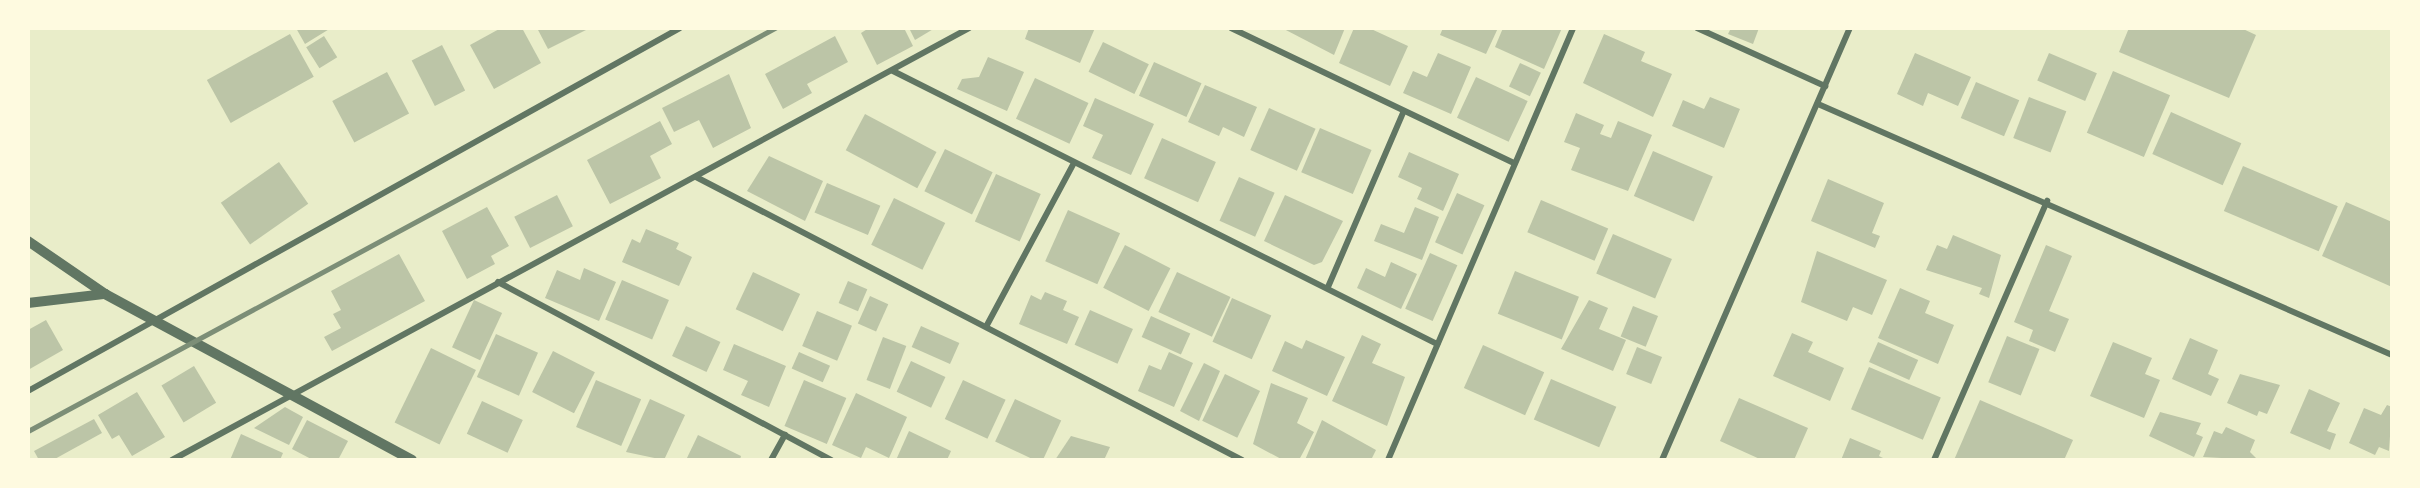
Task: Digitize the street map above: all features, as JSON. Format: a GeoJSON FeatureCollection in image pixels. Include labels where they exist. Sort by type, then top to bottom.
{"type":"FeatureCollection","features":[{"type":"Feature","properties":{"kind":"street"},"geometry":{"type":"LineString","coordinates":[[28,391],[680,28]]}},
{"type":"Feature","properties":{"kind":"street"},"geometry":{"type":"LineString","coordinates":[[172,459],[969,28]]}},
{"type":"Feature","properties":{"kind":"street"},"geometry":{"type":"LineString","coordinates":[[1231,28],[1403,113],[1514,163]]}},
{"type":"Feature","properties":{"kind":"street"},"geometry":{"type":"LineString","coordinates":[[1388,459],[1573,28]]}},
{"type":"Feature","properties":{"kind":"street"},"geometry":{"type":"LineString","coordinates":[[1697,28],[1825,86]]}},
{"type":"Feature","properties":{"kind":"street"},"geometry":{"type":"LineString","coordinates":[[1662,459],[1850,28]]}},
{"type":"Feature","properties":{"kind":"street"},"geometry":{"type":"LineString","coordinates":[[893,71],[1074,163],[1328,287],[1437,344]]}},
{"type":"Feature","properties":{"kind":"street"},"geometry":{"type":"LineString","coordinates":[[1818,104],[2047,201],[2391,355]]}},
{"type":"Feature","properties":{"kind":"street"},"geometry":{"type":"LineString","coordinates":[[1328,287],[1403,113]]}},
{"type":"Feature","properties":{"kind":"street"},"geometry":{"type":"LineString","coordinates":[[987,325],[1074,163]]}},
{"type":"Feature","properties":{"kind":"street"},"geometry":{"type":"LineString","coordinates":[[696,177],[987,325],[1242,459]]}},
{"type":"Feature","properties":{"kind":"street"},"geometry":{"type":"LineString","coordinates":[[1934,459],[2047,201]]}},
{"type":"Feature","properties":{"kind":"street"},"geometry":{"type":"LineString","coordinates":[[28,241],[105,294],[412,459]]}},
{"type":"Feature","properties":{"kind":"street"},"geometry":{"type":"LineString","coordinates":[[498,282],[832,459]]}},
{"type":"Feature","properties":{"kind":"street"},"geometry":{"type":"LineString","coordinates":[[28,303],[105,294]]}},
{"type":"Feature","properties":{"kind":"street"},"geometry":{"type":"LineString","coordinates":[[771,459],[785,435]]}},
{"type":"Feature","properties":{"kind":"building"},"geometry":{"type":"Polygon","coordinates":[[[296,28],[331,28],[305,44],[296,28]]]}},
{"type":"Feature","properties":{"kind":"building"},"geometry":{"type":"Polygon","coordinates":[[[501,28],[522,28],[541,63],[494,89],[470,45],[501,28]]]}},
{"type":"Feature","properties":{"kind":"building"},"geometry":{"type":"Polygon","coordinates":[[[537,28],[590,28],[548,49],[537,28]]]}},
{"type":"Feature","properties":{"kind":"building"},"geometry":{"type":"Polygon","coordinates":[[[869,28],[904,28],[913,46],[877,65],[861,33],[869,28]]]}},
{"type":"Feature","properties":{"kind":"building"},"geometry":{"type":"Polygon","coordinates":[[[909,28],[935,28],[915,40],[909,28]]]}},
{"type":"Feature","properties":{"kind":"building"},"geometry":{"type":"Polygon","coordinates":[[[1029,28],[1095,28],[1080,63],[1025,39],[1029,28]]]}},
{"type":"Feature","properties":{"kind":"building"},"geometry":{"type":"Polygon","coordinates":[[[1282,28],[1345,28],[1334,55],[1282,28]]]}},
{"type":"Feature","properties":{"kind":"building"},"geometry":{"type":"Polygon","coordinates":[[[1354,28],[1369,28],[1408,46],[1390,86],[1339,63],[1354,28]]]}},
{"type":"Feature","properties":{"kind":"building"},"geometry":{"type":"Polygon","coordinates":[[[1443,28],[1498,28],[1486,54],[1440,35],[1443,28]]]}},
{"type":"Feature","properties":{"kind":"building"},"geometry":{"type":"Polygon","coordinates":[[[1503,28],[1562,28],[1544,69],[1495,47],[1503,28]]]}},
{"type":"Feature","properties":{"kind":"building"},"geometry":{"type":"Polygon","coordinates":[[[1731,28],[1759,28],[1753,44],[1728,34],[1731,28]]]}},
{"type":"Feature","properties":{"kind":"building"},"geometry":{"type":"Polygon","coordinates":[[[2129,28],[2241,28],[2256,35],[2229,98],[2119,52],[2129,28]]]}},
{"type":"Feature","properties":{"kind":"building"},"geometry":{"type":"Polygon","coordinates":[[[290,34],[314,77],[231,123],[207,80],[290,34]]]}},
{"type":"Feature","properties":{"kind":"building"},"geometry":{"type":"Polygon","coordinates":[[[1604,34],[1645,52],[1641,61],[1672,74],[1653,117],[1583,83],[1604,34]]]}},
{"type":"Feature","properties":{"kind":"building"},"geometry":{"type":"Polygon","coordinates":[[[324,36],[337,57],[319,68],[306,47],[324,36]]]}},
{"type":"Feature","properties":{"kind":"building"},"geometry":{"type":"Polygon","coordinates":[[[835,36],[848,62],[807,84],[812,93],[783,109],[765,74],[835,36]]]}},
{"type":"Feature","properties":{"kind":"building"},"geometry":{"type":"Polygon","coordinates":[[[1103,42],[1149,64],[1134,94],[1089,72],[1103,42]]]}},
{"type":"Feature","properties":{"kind":"building"},"geometry":{"type":"Polygon","coordinates":[[[442,45],[465,90],[435,106],[412,60],[442,45]]]}},
{"type":"Feature","properties":{"kind":"building"},"geometry":{"type":"Polygon","coordinates":[[[1438,53],[1471,67],[1451,114],[1403,93],[1413,71],[1427,77],[1438,53]]]}},
{"type":"Feature","properties":{"kind":"building"},"geometry":{"type":"Polygon","coordinates":[[[1915,53],[1971,77],[1958,106],[1928,93],[1923,106],[1897,94],[1915,53]]]}},
{"type":"Feature","properties":{"kind":"building"},"geometry":{"type":"Polygon","coordinates":[[[2049,53],[2097,73],[2085,101],[2037,81],[2049,53]]]}},
{"type":"Feature","properties":{"kind":"building"},"geometry":{"type":"Polygon","coordinates":[[[988,57],[1024,72],[1007,111],[957,89],[962,79],[979,77],[988,57]]]}},
{"type":"Feature","properties":{"kind":"building"},"geometry":{"type":"Polygon","coordinates":[[[1154,62],[1202,83],[1186,117],[1139,96],[1154,62]]]}},
{"type":"Feature","properties":{"kind":"building"},"geometry":{"type":"Polygon","coordinates":[[[1520,63],[1541,73],[1530,96],[1509,87],[1520,63]]]}},
{"type":"Feature","properties":{"kind":"building"},"geometry":{"type":"Polygon","coordinates":[[[2113,71],[2170,95],[2144,157],[2087,133],[2113,71]]]}},
{"type":"Feature","properties":{"kind":"building"},"geometry":{"type":"Polygon","coordinates":[[[387,72],[409,113],[354,143],[332,101],[387,72]]]}},
{"type":"Feature","properties":{"kind":"building"},"geometry":{"type":"Polygon","coordinates":[[[729,74],[751,128],[713,148],[699,120],[674,132],[662,108],[729,74]]]}},
{"type":"Feature","properties":{"kind":"building"},"geometry":{"type":"Polygon","coordinates":[[[1476,77],[1528,101],[1509,142],[1457,118],[1476,77]]]}},
{"type":"Feature","properties":{"kind":"building"},"geometry":{"type":"Polygon","coordinates":[[[1035,78],[1088,103],[1069,144],[1016,119],[1035,78]]]}},
{"type":"Feature","properties":{"kind":"building"},"geometry":{"type":"Polygon","coordinates":[[[1976,82],[2019,100],[2004,136],[1961,118],[1976,82]]]}},
{"type":"Feature","properties":{"kind":"building"},"geometry":{"type":"Polygon","coordinates":[[[1205,85],[1257,107],[1244,137],[1223,127],[1219,136],[1188,122],[1205,85]]]}},
{"type":"Feature","properties":{"kind":"building"},"geometry":{"type":"Polygon","coordinates":[[[1710,97],[1740,109],[1724,148],[1672,126],[1683,100],[1704,109],[1710,97]]]}},
{"type":"Feature","properties":{"kind":"building"},"geometry":{"type":"Polygon","coordinates":[[[2029,97],[2066,111],[2051,152],[2013,138],[2029,97]]]}},
{"type":"Feature","properties":{"kind":"building"},"geometry":{"type":"Polygon","coordinates":[[[1095,98],[1154,124],[1131,175],[1092,158],[1103,135],[1083,126],[1095,98]]]}},
{"type":"Feature","properties":{"kind":"building"},"geometry":{"type":"Polygon","coordinates":[[[1269,108],[1316,129],[1297,171],[1250,150],[1269,108]]]}},
{"type":"Feature","properties":{"kind":"building"},"geometry":{"type":"Polygon","coordinates":[[[2171,112],[2241,143],[2223,185],[2152,154],[2171,112]]]}},
{"type":"Feature","properties":{"kind":"building"},"geometry":{"type":"Polygon","coordinates":[[[1576,113],[1604,125],[1600,134],[1611,138],[1618,121],[1652,135],[1628,191],[1571,170],[1580,148],[1564,142],[1576,113]]]}},
{"type":"Feature","properties":{"kind":"building"},"geometry":{"type":"Polygon","coordinates":[[[865,114],[937,152],[917,188],[846,150],[865,114]]]}},
{"type":"Feature","properties":{"kind":"building"},"geometry":{"type":"Polygon","coordinates":[[[660,121],[672,144],[650,156],[661,178],[610,204],[587,160],[660,121]]]}},
{"type":"Feature","properties":{"kind":"building"},"geometry":{"type":"Polygon","coordinates":[[[1320,128],[1372,150],[1353,194],[1301,172],[1320,128]]]}},
{"type":"Feature","properties":{"kind":"building"},"geometry":{"type":"Polygon","coordinates":[[[1162,138],[1216,162],[1198,202],[1144,178],[1162,138]]]}},
{"type":"Feature","properties":{"kind":"building"},"geometry":{"type":"Polygon","coordinates":[[[945,149],[993,172],[972,214],[924,191],[945,149]]]}},
{"type":"Feature","properties":{"kind":"building"},"geometry":{"type":"Polygon","coordinates":[[[1653,151],[1713,176],[1694,222],[1634,196],[1653,151]]]}},
{"type":"Feature","properties":{"kind":"building"},"geometry":{"type":"Polygon","coordinates":[[[1409,152],[1459,174],[1443,211],[1417,199],[1422,188],[1398,177],[1409,152]]]}},
{"type":"Feature","properties":{"kind":"building"},"geometry":{"type":"Polygon","coordinates":[[[769,156],[823,181],[805,221],[747,191],[769,156]]]}},
{"type":"Feature","properties":{"kind":"building"},"geometry":{"type":"Polygon","coordinates":[[[279,162],[308,204],[250,245],[221,203],[279,162]]]}},
{"type":"Feature","properties":{"kind":"building"},"geometry":{"type":"Polygon","coordinates":[[[2243,166],[2338,206],[2319,251],[2224,211],[2243,166]]]}},
{"type":"Feature","properties":{"kind":"building"},"geometry":{"type":"Polygon","coordinates":[[[996,174],[1041,194],[1020,241],[975,222],[996,174]]]}},
{"type":"Feature","properties":{"kind":"building"},"geometry":{"type":"Polygon","coordinates":[[[1239,177],[1275,193],[1255,237],[1219,221],[1239,177]]]}},
{"type":"Feature","properties":{"kind":"building"},"geometry":{"type":"Polygon","coordinates":[[[1828,179],[1884,203],[1872,233],[1880,236],[1875,248],[1811,221],[1828,179]]]}},
{"type":"Feature","properties":{"kind":"building"},"geometry":{"type":"Polygon","coordinates":[[[827,183],[880,206],[868,235],[814,212],[827,183]]]}},
{"type":"Feature","properties":{"kind":"building"},"geometry":{"type":"Polygon","coordinates":[[[1457,193],[1484,205],[1462,255],[1435,242],[1457,193]]]}},
{"type":"Feature","properties":{"kind":"building"},"geometry":{"type":"Polygon","coordinates":[[[557,195],[573,226],[530,248],[514,217],[557,195]]]}},
{"type":"Feature","properties":{"kind":"building"},"geometry":{"type":"Polygon","coordinates":[[[1285,195],[1343,221],[1322,262],[1314,265],[1264,241],[1285,195]]]}},
{"type":"Feature","properties":{"kind":"building"},"geometry":{"type":"Polygon","coordinates":[[[894,198],[945,223],[922,270],[871,245],[894,198]]]}},
{"type":"Feature","properties":{"kind":"building"},"geometry":{"type":"Polygon","coordinates":[[[1541,200],[1608,229],[1595,261],[1527,232],[1541,200]]]}},
{"type":"Feature","properties":{"kind":"building"},"geometry":{"type":"Polygon","coordinates":[[[2346,202],[2392,222],[2392,287],[2322,256],[2346,202]]]}},
{"type":"Feature","properties":{"kind":"building"},"geometry":{"type":"Polygon","coordinates":[[[487,207],[509,246],[491,256],[495,264],[467,279],[442,231],[487,207]]]}},
{"type":"Feature","properties":{"kind":"building"},"geometry":{"type":"Polygon","coordinates":[[[1415,207],[1439,217],[1422,260],[1374,241],[1381,224],[1404,233],[1415,207]]]}},
{"type":"Feature","properties":{"kind":"building"},"geometry":{"type":"Polygon","coordinates":[[[1068,210],[1120,233],[1097,284],[1045,261],[1068,210]]]}},
{"type":"Feature","properties":{"kind":"building"},"geometry":{"type":"Polygon","coordinates":[[[646,229],[679,243],[676,249],[692,257],[679,286],[622,262],[632,239],[640,243],[646,229]]]}},
{"type":"Feature","properties":{"kind":"building"},"geometry":{"type":"Polygon","coordinates":[[[1613,234],[1672,259],[1655,299],[1596,274],[1613,234]]]}},
{"type":"Feature","properties":{"kind":"building"},"geometry":{"type":"Polygon","coordinates":[[[1953,235],[2001,255],[1989,298],[1979,294],[1982,288],[1926,270],[1937,245],[1947,249],[1953,235]]]}},
{"type":"Feature","properties":{"kind":"building"},"geometry":{"type":"Polygon","coordinates":[[[1125,245],[1170,268],[1149,311],[1103,288],[1125,245]]]}},
{"type":"Feature","properties":{"kind":"building"},"geometry":{"type":"Polygon","coordinates":[[[2046,245],[2072,256],[2049,311],[2069,319],[2055,352],[2029,341],[2033,330],[2014,322],[2046,245]]]}},
{"type":"Feature","properties":{"kind":"building"},"geometry":{"type":"Polygon","coordinates":[[[1817,251],[1887,280],[1872,315],[1853,307],[1847,321],[1801,302],[1817,251]]]}},
{"type":"Feature","properties":{"kind":"building"},"geometry":{"type":"Polygon","coordinates":[[[1430,253],[1457,265],[1433,321],[1405,309],[1430,253]]]}},
{"type":"Feature","properties":{"kind":"building"},"geometry":{"type":"Polygon","coordinates":[[[399,254],[425,301],[332,351],[324,337],[341,328],[333,314],[341,310],[331,291],[399,254]]]}},
{"type":"Feature","properties":{"kind":"building"},"geometry":{"type":"Polygon","coordinates":[[[1391,262],[1417,274],[1401,309],[1357,288],[1366,268],[1385,277],[1391,262]]]}},
{"type":"Feature","properties":{"kind":"building"},"geometry":{"type":"Polygon","coordinates":[[[584,268],[616,282],[599,321],[545,298],[557,270],[580,280],[584,268]]]}},
{"type":"Feature","properties":{"kind":"building"},"geometry":{"type":"Polygon","coordinates":[[[1515,271],[1579,297],[1562,339],[1498,314],[1515,271]]]}},
{"type":"Feature","properties":{"kind":"building"},"geometry":{"type":"Polygon","coordinates":[[[753,272],[800,294],[783,331],[736,309],[753,272]]]}},
{"type":"Feature","properties":{"kind":"building"},"geometry":{"type":"Polygon","coordinates":[[[1177,272],[1230,297],[1212,337],[1158,312],[1177,272]]]}},
{"type":"Feature","properties":{"kind":"building"},"geometry":{"type":"Polygon","coordinates":[[[622,280],[669,300],[652,340],[605,320],[622,280]]]}},
{"type":"Feature","properties":{"kind":"building"},"geometry":{"type":"Polygon","coordinates":[[[848,281],[867,289],[858,311],[839,303],[848,281]]]}},
{"type":"Feature","properties":{"kind":"building"},"geometry":{"type":"Polygon","coordinates":[[[1900,288],[1930,301],[1925,313],[1954,325],[1938,364],[1878,338],[1900,288]]]}},
{"type":"Feature","properties":{"kind":"building"},"geometry":{"type":"Polygon","coordinates":[[[1045,292],[1067,301],[1063,310],[1079,317],[1067,344],[1019,324],[1031,295],[1041,300],[1045,292]]]}},
{"type":"Feature","properties":{"kind":"building"},"geometry":{"type":"Polygon","coordinates":[[[870,296],[888,304],[876,332],[858,323],[870,296]]]}},
{"type":"Feature","properties":{"kind":"building"},"geometry":{"type":"Polygon","coordinates":[[[1232,298],[1271,315],[1252,359],[1212,342],[1232,298]]]}},
{"type":"Feature","properties":{"kind":"building"},"geometry":{"type":"Polygon","coordinates":[[[474,300],[502,313],[480,360],[452,347],[474,300]]]}},
{"type":"Feature","properties":{"kind":"building"},"geometry":{"type":"Polygon","coordinates":[[[1589,300],[1608,308],[1599,329],[1626,340],[1613,371],[1561,349],[1589,300]]]}},
{"type":"Feature","properties":{"kind":"building"},"geometry":{"type":"Polygon","coordinates":[[[1633,306],[1658,316],[1646,347],[1621,337],[1633,306]]]}},
{"type":"Feature","properties":{"kind":"building"},"geometry":{"type":"Polygon","coordinates":[[[1090,310],[1133,329],[1117,364],[1075,345],[1090,310]]]}},
{"type":"Feature","properties":{"kind":"building"},"geometry":{"type":"Polygon","coordinates":[[[817,311],[852,326],[837,361],[802,346],[817,311]]]}},
{"type":"Feature","properties":{"kind":"building"},"geometry":{"type":"Polygon","coordinates":[[[1151,316],[1190,333],[1181,355],[1142,337],[1151,316]]]}},
{"type":"Feature","properties":{"kind":"building"},"geometry":{"type":"Polygon","coordinates":[[[46,320],[63,350],[28,370],[28,330],[46,320]]]}},
{"type":"Feature","properties":{"kind":"building"},"geometry":{"type":"Polygon","coordinates":[[[686,326],[720,342],[706,372],[672,356],[686,326]]]}},
{"type":"Feature","properties":{"kind":"building"},"geometry":{"type":"Polygon","coordinates":[[[921,326],[959,343],[950,364],[912,347],[921,326]]]}},
{"type":"Feature","properties":{"kind":"building"},"geometry":{"type":"Polygon","coordinates":[[[1792,333],[1813,342],[1808,352],[1844,368],[1830,401],[1773,376],[1792,333]]]}},
{"type":"Feature","properties":{"kind":"building"},"geometry":{"type":"Polygon","coordinates":[[[496,334],[538,353],[519,396],[477,377],[496,334]]]}},
{"type":"Feature","properties":{"kind":"building"},"geometry":{"type":"Polygon","coordinates":[[[1362,335],[1381,344],[1372,363],[1405,377],[1387,426],[1332,401],[1362,335]]]}},
{"type":"Feature","properties":{"kind":"building"},"geometry":{"type":"Polygon","coordinates":[[[2007,336],[2039,349],[2021,395],[1988,382],[2007,336]]]}},
{"type":"Feature","properties":{"kind":"building"},"geometry":{"type":"Polygon","coordinates":[[[883,337],[906,346],[890,389],[867,380],[883,337]]]}},
{"type":"Feature","properties":{"kind":"building"},"geometry":{"type":"Polygon","coordinates":[[[2190,338],[2218,350],[2208,374],[2219,379],[2211,396],[2172,379],[2190,338]]]}},
{"type":"Feature","properties":{"kind":"building"},"geometry":{"type":"Polygon","coordinates":[[[1306,340],[1345,357],[1327,396],[1272,371],[1285,341],[1302,349],[1306,340]]]}},
{"type":"Feature","properties":{"kind":"building"},"geometry":{"type":"Polygon","coordinates":[[[1878,342],[1918,360],[1909,380],[1869,362],[1878,342]]]}},
{"type":"Feature","properties":{"kind":"building"},"geometry":{"type":"Polygon","coordinates":[[[2113,342],[2152,358],[2145,374],[2160,380],[2144,418],[2090,396],[2113,342]]]}},
{"type":"Feature","properties":{"kind":"building"},"geometry":{"type":"Polygon","coordinates":[[[734,344],[786,366],[769,407],[741,395],[748,381],[723,370],[734,344]]]}},
{"type":"Feature","properties":{"kind":"building"},"geometry":{"type":"Polygon","coordinates":[[[1483,345],[1544,372],[1525,415],[1464,388],[1483,345]]]}},
{"type":"Feature","properties":{"kind":"building"},"geometry":{"type":"Polygon","coordinates":[[[1637,347],[1662,357],[1651,384],[1626,374],[1637,347]]]}},
{"type":"Feature","properties":{"kind":"building"},"geometry":{"type":"Polygon","coordinates":[[[431,348],[476,370],[440,445],[395,423],[431,348]]]}},
{"type":"Feature","properties":{"kind":"building"},"geometry":{"type":"Polygon","coordinates":[[[553,351],[595,372],[574,413],[532,392],[553,351]]]}},
{"type":"Feature","properties":{"kind":"building"},"geometry":{"type":"Polygon","coordinates":[[[799,352],[830,366],[823,382],[792,368],[799,352]]]}},
{"type":"Feature","properties":{"kind":"building"},"geometry":{"type":"Polygon","coordinates":[[[1169,352],[1193,363],[1174,407],[1138,391],[1149,365],[1161,370],[1169,352]]]}},
{"type":"Feature","properties":{"kind":"building"},"geometry":{"type":"Polygon","coordinates":[[[911,361],[945,377],[931,408],[897,392],[911,361]]]}},
{"type":"Feature","properties":{"kind":"building"},"geometry":{"type":"Polygon","coordinates":[[[1204,363],[1220,371],[1199,421],[1180,411],[1204,363]]]}},
{"type":"Feature","properties":{"kind":"building"},"geometry":{"type":"Polygon","coordinates":[[[194,366],[216,403],[184,422],[161,386],[194,366]]]}},
{"type":"Feature","properties":{"kind":"building"},"geometry":{"type":"Polygon","coordinates":[[[1869,367],[1941,397],[1923,440],[1851,409],[1869,367]]]}},
{"type":"Feature","properties":{"kind":"building"},"geometry":{"type":"Polygon","coordinates":[[[1225,374],[1260,391],[1237,438],[1202,421],[1225,374]]]}},
{"type":"Feature","properties":{"kind":"building"},"geometry":{"type":"Polygon","coordinates":[[[2240,374],[2280,385],[2267,414],[2259,411],[2257,416],[2227,403],[2240,374]]]}},
{"type":"Feature","properties":{"kind":"building"},"geometry":{"type":"Polygon","coordinates":[[[1551,379],[1616,407],[1599,447],[1534,420],[1551,379]]]}},
{"type":"Feature","properties":{"kind":"building"},"geometry":{"type":"Polygon","coordinates":[[[596,380],[641,399],[621,446],[576,427],[596,380]]]}},
{"type":"Feature","properties":{"kind":"building"},"geometry":{"type":"Polygon","coordinates":[[[804,380],[846,398],[827,444],[784,426],[804,380]]]}},
{"type":"Feature","properties":{"kind":"building"},"geometry":{"type":"Polygon","coordinates":[[[963,380],[1006,400],[987,439],[945,419],[963,380]]]}},
{"type":"Feature","properties":{"kind":"building"},"geometry":{"type":"Polygon","coordinates":[[[1271,383],[1308,398],[1297,423],[1314,432],[1299,460],[1283,460],[1253,444],[1271,383]]]}},
{"type":"Feature","properties":{"kind":"building"},"geometry":{"type":"Polygon","coordinates":[[[2309,389],[2340,403],[2327,431],[2336,434],[2330,450],[2290,433],[2309,389]]]}},
{"type":"Feature","properties":{"kind":"building"},"geometry":{"type":"Polygon","coordinates":[[[137,392],[165,437],[132,456],[119,435],[112,439],[98,415],[137,392]]]}},
{"type":"Feature","properties":{"kind":"building"},"geometry":{"type":"Polygon","coordinates":[[[856,393],[907,417],[889,458],[866,447],[861,458],[832,445],[856,393]]]}},
{"type":"Feature","properties":{"kind":"building"},"geometry":{"type":"Polygon","coordinates":[[[1739,398],[1808,428],[1794,460],[1762,460],[1720,441],[1739,398]]]}},
{"type":"Feature","properties":{"kind":"building"},"geometry":{"type":"Polygon","coordinates":[[[650,399],[685,415],[664,460],[626,452],[650,399]]]}},
{"type":"Feature","properties":{"kind":"building"},"geometry":{"type":"Polygon","coordinates":[[[1015,399],[1061,421],[1043,460],[1035,460],[995,442],[1015,399]]]}},
{"type":"Feature","properties":{"kind":"building"},"geometry":{"type":"Polygon","coordinates":[[[1980,400],[2073,440],[2064,460],[1954,460],[1980,400]]]}},
{"type":"Feature","properties":{"kind":"building"},"geometry":{"type":"Polygon","coordinates":[[[482,401],[523,420],[508,453],[467,434],[482,401]]]}},
{"type":"Feature","properties":{"kind":"building"},"geometry":{"type":"Polygon","coordinates":[[[2387,405],[2392,407],[2389,451],[2379,447],[2375,455],[2349,443],[2364,408],[2381,415],[2387,405]]]}},
{"type":"Feature","properties":{"kind":"building"},"geometry":{"type":"Polygon","coordinates":[[[285,407],[303,417],[289,445],[254,428],[285,407]]]}},
{"type":"Feature","properties":{"kind":"building"},"geometry":{"type":"Polygon","coordinates":[[[2160,412],[2201,423],[2196,434],[2203,437],[2194,457],[2149,436],[2160,412]]]}},
{"type":"Feature","properties":{"kind":"building"},"geometry":{"type":"Polygon","coordinates":[[[94,419],[102,433],[53,460],[39,460],[34,451],[94,419]]]}},
{"type":"Feature","properties":{"kind":"building"},"geometry":{"type":"Polygon","coordinates":[[[307,420],[348,441],[338,460],[313,460],[292,449],[307,420]]]}},
{"type":"Feature","properties":{"kind":"building"},"geometry":{"type":"Polygon","coordinates":[[[1322,420],[1376,450],[1371,460],[1305,460],[1322,420]]]}},
{"type":"Feature","properties":{"kind":"building"},"geometry":{"type":"Polygon","coordinates":[[[2226,427],[2255,440],[2250,452],[2258,460],[2203,457],[2214,431],[2222,434],[2226,427]]]}},
{"type":"Feature","properties":{"kind":"building"},"geometry":{"type":"Polygon","coordinates":[[[909,431],[951,451],[947,460],[896,460],[909,431]]]}},
{"type":"Feature","properties":{"kind":"building"},"geometry":{"type":"Polygon","coordinates":[[[241,434],[283,453],[280,460],[230,460],[241,434]]]}},
{"type":"Feature","properties":{"kind":"building"},"geometry":{"type":"Polygon","coordinates":[[[698,435],[741,456],[740,460],[686,460],[698,435]]]}},
{"type":"Feature","properties":{"kind":"building"},"geometry":{"type":"Polygon","coordinates":[[[1071,436],[1110,447],[1104,460],[1055,460],[1071,436]]]}},
{"type":"Feature","properties":{"kind":"building"},"geometry":{"type":"Polygon","coordinates":[[[1850,438],[1881,451],[1879,456],[1887,460],[1841,460],[1850,438]]]}},
{"type":"Feature","properties":{"kind":"railway"},"geometry":{"type":"LineString","coordinates":[[28,431],[775,28]]}}]}
